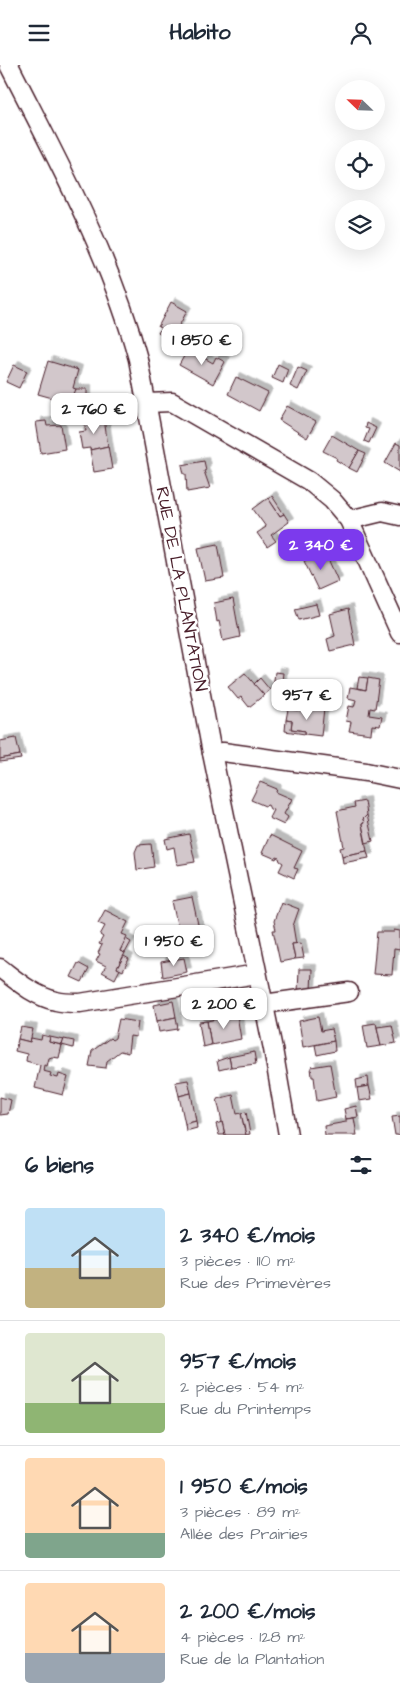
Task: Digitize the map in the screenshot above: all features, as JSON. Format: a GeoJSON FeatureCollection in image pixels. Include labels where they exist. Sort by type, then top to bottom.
{"type":"FeatureCollection","features":[{"type":"Feature","properties":{"kind":"street","name":"RUE DE LA PLANTATION"},"geometry":{"type":"LineString","coordinates":[[9,65],[97,243],[128,324],[147,403],[212,753],[264,1004],[288,1135]]}},
{"type":"Feature","properties":{"kind":"street"},"geometry":{"type":"LineString","coordinates":[[147,403],[172,402],[309,481],[332,500],[349,520],[400,633]]}},
{"type":"Feature","properties":{"kind":"street"},"geometry":{"type":"LineString","coordinates":[[349,520],[382,513],[400,515]]}},
{"type":"Feature","properties":{"kind":"street"},"geometry":{"type":"LineString","coordinates":[[212,753],[223,752],[366,772],[400,779]]}},
{"type":"Feature","properties":{"kind":"street"},"geometry":{"type":"LineString","coordinates":[[0,968],[41,996],[57,1002],[80,1003],[257,974]]}},
{"type":"Feature","properties":{"kind":"street"},"geometry":{"type":"LineString","coordinates":[[264,1004],[349,992]]}},
{"type":"Feature","properties":{"kind":"building"},"geometry":{"type":"Polygon","coordinates":[[[171,302],[187,311],[171,341],[158,333],[161,328],[158,327],[171,302]]]}},
{"type":"Feature","properties":{"kind":"building"},"geometry":{"type":"Polygon","coordinates":[[[188,349],[213,363],[216,357],[225,362],[213,384],[179,365],[188,349]]]}},
{"type":"Feature","properties":{"kind":"building"},"geometry":{"type":"Polygon","coordinates":[[[48,361],[78,370],[73,388],[76,389],[74,404],[38,394],[48,361]]]}},
{"type":"Feature","properties":{"kind":"building"},"geometry":{"type":"Polygon","coordinates":[[[278,364],[288,369],[283,383],[272,378],[278,364]]]}},
{"type":"Feature","properties":{"kind":"building"},"geometry":{"type":"Polygon","coordinates":[[[14,365],[27,371],[19,388],[6,382],[14,365]]]}},
{"type":"Feature","properties":{"kind":"building"},"geometry":{"type":"Polygon","coordinates":[[[298,367],[307,371],[298,390],[290,386],[298,367]]]}},
{"type":"Feature","properties":{"kind":"building"},"geometry":{"type":"Polygon","coordinates":[[[236,377],[268,393],[259,411],[228,394],[236,377]]]}},
{"type":"Feature","properties":{"kind":"building"},"geometry":{"type":"Polygon","coordinates":[[[76,389],[87,389],[87,406],[75,406],[74,394],[76,389]]]}},
{"type":"Feature","properties":{"kind":"building"},"geometry":{"type":"Polygon","coordinates":[[[287,406],[316,422],[307,438],[279,420],[287,406]]]}},
{"type":"Feature","properties":{"kind":"building"},"geometry":{"type":"Polygon","coordinates":[[[104,419],[108,446],[90,450],[90,448],[82,449],[79,432],[86,431],[84,422],[104,419]]]}},
{"type":"Feature","properties":{"kind":"building"},"geometry":{"type":"Polygon","coordinates":[[[46,421],[47,426],[61,425],[65,449],[41,453],[36,422],[46,421]]]}},
{"type":"Feature","properties":{"kind":"building"},"geometry":{"type":"Polygon","coordinates":[[[366,423],[376,428],[369,443],[364,441],[369,429],[365,428],[366,423]]]}},
{"type":"Feature","properties":{"kind":"building"},"geometry":{"type":"Polygon","coordinates":[[[332,435],[359,451],[349,468],[336,460],[337,458],[323,451],[332,435]]]}},
{"type":"Feature","properties":{"kind":"building"},"geometry":{"type":"Polygon","coordinates":[[[396,443],[400,445],[400,472],[385,463],[396,443]]]}},
{"type":"Feature","properties":{"kind":"building"},"geometry":{"type":"Polygon","coordinates":[[[108,446],[112,469],[94,472],[90,450],[108,446]]]}},
{"type":"Feature","properties":{"kind":"building"},"geometry":{"type":"Polygon","coordinates":[[[359,451],[366,454],[357,472],[349,468],[359,451]]]}},
{"type":"Feature","properties":{"kind":"building"},"geometry":{"type":"Polygon","coordinates":[[[204,461],[206,470],[204,471],[210,488],[187,492],[186,474],[184,474],[182,465],[204,461]]]}},
{"type":"Feature","properties":{"kind":"building"},"geometry":{"type":"Polygon","coordinates":[[[272,496],[284,514],[280,516],[268,498],[272,496]]]}},
{"type":"Feature","properties":{"kind":"building"},"geometry":{"type":"Polygon","coordinates":[[[268,498],[280,516],[284,514],[289,522],[271,535],[276,541],[267,547],[257,533],[266,527],[253,509],[268,498]]]}},
{"type":"Feature","properties":{"kind":"building"},"geometry":{"type":"Polygon","coordinates":[[[218,544],[224,578],[205,581],[198,548],[218,544]]]}},
{"type":"Feature","properties":{"kind":"building"},"geometry":{"type":"Polygon","coordinates":[[[325,552],[338,581],[318,590],[304,561],[325,552]]]}},
{"type":"Feature","properties":{"kind":"building"},"geometry":{"type":"Polygon","coordinates":[[[233,599],[240,637],[223,641],[214,603],[233,599]]]}},
{"type":"Feature","properties":{"kind":"building"},"geometry":{"type":"Polygon","coordinates":[[[316,604],[319,615],[299,620],[295,609],[316,604]]]}},
{"type":"Feature","properties":{"kind":"building"},"geometry":{"type":"Polygon","coordinates":[[[348,609],[355,645],[330,651],[327,639],[335,636],[330,614],[348,609]]]}},
{"type":"Feature","properties":{"kind":"building"},"geometry":{"type":"Polygon","coordinates":[[[275,672],[283,673],[281,690],[273,688],[275,672]]]}},
{"type":"Feature","properties":{"kind":"building"},"geometry":{"type":"Polygon","coordinates":[[[245,673],[264,695],[249,707],[241,697],[238,699],[228,687],[245,673]]]}},
{"type":"Feature","properties":{"kind":"building"},"geometry":{"type":"Polygon","coordinates":[[[359,677],[368,678],[366,690],[357,688],[359,677]]]}},
{"type":"Feature","properties":{"kind":"building"},"geometry":{"type":"Polygon","coordinates":[[[260,678],[270,690],[264,695],[254,684],[260,678]]]}},
{"type":"Feature","properties":{"kind":"building"},"geometry":{"type":"Polygon","coordinates":[[[368,678],[379,680],[375,709],[370,708],[369,715],[382,717],[380,726],[372,725],[371,734],[349,731],[351,722],[346,721],[349,706],[354,707],[356,700],[348,698],[350,687],[366,690],[368,678]]]}},
{"type":"Feature","properties":{"kind":"building"},"geometry":{"type":"Polygon","coordinates":[[[312,706],[324,708],[321,736],[305,734],[305,731],[291,729],[292,721],[286,720],[288,709],[311,712],[312,706]]]}},
{"type":"Feature","properties":{"kind":"building"},"geometry":{"type":"Polygon","coordinates":[[[286,720],[292,721],[291,729],[305,731],[305,734],[285,731],[286,720]]]}},
{"type":"Feature","properties":{"kind":"building"},"geometry":{"type":"Polygon","coordinates":[[[16,738],[20,755],[0,759],[0,741],[16,738]]]}},
{"type":"Feature","properties":{"kind":"building"},"geometry":{"type":"Polygon","coordinates":[[[20,755],[21,759],[0,762],[0,759],[20,755]]]}},
{"type":"Feature","properties":{"kind":"building"},"geometry":{"type":"Polygon","coordinates":[[[260,782],[277,789],[276,792],[292,799],[284,814],[288,817],[284,825],[269,818],[273,810],[268,805],[265,806],[251,800],[260,782]]]}},
{"type":"Feature","properties":{"kind":"building"},"geometry":{"type":"Polygon","coordinates":[[[365,801],[367,815],[363,819],[364,823],[362,824],[367,851],[342,856],[340,848],[344,847],[337,811],[355,807],[354,803],[365,801]]]}},
{"type":"Feature","properties":{"kind":"building"},"geometry":{"type":"Polygon","coordinates":[[[367,815],[373,841],[366,843],[362,824],[364,823],[363,819],[367,815]]]}},
{"type":"Feature","properties":{"kind":"building"},"geometry":{"type":"Polygon","coordinates":[[[189,834],[195,862],[177,865],[174,847],[167,849],[165,839],[189,834]]]}},
{"type":"Feature","properties":{"kind":"building"},"geometry":{"type":"Polygon","coordinates":[[[270,835],[302,851],[294,868],[298,869],[294,878],[279,871],[283,863],[279,858],[277,857],[276,859],[262,853],[270,835]]]}},
{"type":"Feature","properties":{"kind":"building"},"geometry":{"type":"Polygon","coordinates":[[[151,844],[154,867],[137,870],[135,852],[138,845],[151,844]]]}},
{"type":"Feature","properties":{"kind":"building"},"geometry":{"type":"Polygon","coordinates":[[[367,851],[369,858],[343,863],[342,856],[367,851]]]}},
{"type":"Feature","properties":{"kind":"building"},"geometry":{"type":"Polygon","coordinates":[[[192,897],[201,938],[181,943],[172,901],[192,897]]]}},
{"type":"Feature","properties":{"kind":"building"},"geometry":{"type":"Polygon","coordinates":[[[281,902],[299,909],[293,926],[296,944],[292,944],[295,959],[280,962],[273,930],[276,930],[274,921],[281,902]]]}},
{"type":"Feature","properties":{"kind":"building"},"geometry":{"type":"Polygon","coordinates":[[[105,910],[128,922],[122,934],[127,936],[120,951],[125,953],[117,968],[120,969],[115,979],[102,972],[106,966],[96,961],[102,945],[99,944],[103,937],[100,935],[105,926],[98,923],[105,910]]]}},
{"type":"Feature","properties":{"kind":"building"},"geometry":{"type":"Polygon","coordinates":[[[394,930],[400,931],[400,950],[394,949],[392,975],[373,974],[377,932],[394,932],[394,930]]]}},
{"type":"Feature","properties":{"kind":"building"},"geometry":{"type":"Polygon","coordinates":[[[126,939],[131,942],[125,953],[120,951],[126,939]]]}},
{"type":"Feature","properties":{"kind":"building"},"geometry":{"type":"Polygon","coordinates":[[[301,943],[304,958],[295,959],[292,944],[301,943]]]}},
{"type":"Feature","properties":{"kind":"building"},"geometry":{"type":"Polygon","coordinates":[[[124,956],[129,959],[123,971],[117,968],[124,956]]]}},
{"type":"Feature","properties":{"kind":"building"},"geometry":{"type":"Polygon","coordinates":[[[184,958],[187,972],[163,977],[161,962],[184,958]]]}},
{"type":"Feature","properties":{"kind":"building"},"geometry":{"type":"Polygon","coordinates":[[[78,963],[89,969],[82,982],[71,977],[78,963]]]}},
{"type":"Feature","properties":{"kind":"building"},"geometry":{"type":"Polygon","coordinates":[[[299,969],[312,969],[311,990],[298,992],[299,969]]]}},
{"type":"Feature","properties":{"kind":"building"},"geometry":{"type":"Polygon","coordinates":[[[220,990],[224,1008],[209,1011],[208,1005],[201,1007],[200,998],[206,997],[206,993],[220,990]]]}},
{"type":"Feature","properties":{"kind":"building"},"geometry":{"type":"Polygon","coordinates":[[[173,1001],[176,1017],[157,1021],[154,1005],[173,1001]]]}},
{"type":"Feature","properties":{"kind":"building"},"geometry":{"type":"Polygon","coordinates":[[[237,1015],[241,1039],[211,1045],[207,1021],[237,1015]]]}},
{"type":"Feature","properties":{"kind":"building"},"geometry":{"type":"Polygon","coordinates":[[[176,1017],[178,1029],[159,1032],[157,1021],[176,1017]]]}},
{"type":"Feature","properties":{"kind":"building"},"geometry":{"type":"Polygon","coordinates":[[[318,1017],[321,1031],[331,1029],[334,1041],[303,1047],[299,1021],[318,1017]]]}},
{"type":"Feature","properties":{"kind":"building"},"geometry":{"type":"Polygon","coordinates":[[[119,1019],[138,1022],[136,1037],[130,1036],[128,1053],[120,1051],[107,1061],[106,1068],[89,1066],[92,1051],[110,1038],[112,1040],[115,1038],[119,1019]]]}},
{"type":"Feature","properties":{"kind":"building"},"geometry":{"type":"Polygon","coordinates":[[[207,1021],[211,1045],[203,1047],[199,1022],[207,1021]]]}},
{"type":"Feature","properties":{"kind":"building"},"geometry":{"type":"Polygon","coordinates":[[[376,1023],[381,1046],[367,1048],[363,1025],[376,1023]]]}},
{"type":"Feature","properties":{"kind":"building"},"geometry":{"type":"Polygon","coordinates":[[[392,1025],[396,1043],[381,1046],[377,1027],[392,1025]]]}},
{"type":"Feature","properties":{"kind":"building"},"geometry":{"type":"Polygon","coordinates":[[[21,1027],[33,1029],[30,1042],[18,1039],[21,1027]]]}},
{"type":"Feature","properties":{"kind":"building"},"geometry":{"type":"Polygon","coordinates":[[[42,1035],[50,1037],[49,1042],[62,1045],[59,1058],[49,1058],[47,1066],[44,1065],[43,1071],[51,1073],[50,1076],[58,1078],[59,1074],[68,1077],[63,1095],[35,1088],[40,1065],[26,1061],[27,1054],[15,1051],[18,1039],[30,1042],[31,1038],[41,1040],[42,1035]]]}},
{"type":"Feature","properties":{"kind":"building"},"geometry":{"type":"Polygon","coordinates":[[[50,1037],[64,1040],[62,1045],[49,1042],[50,1037]]]}},
{"type":"Feature","properties":{"kind":"building"},"geometry":{"type":"Polygon","coordinates":[[[64,1039],[74,1041],[73,1048],[62,1045],[64,1039]]]}},
{"type":"Feature","properties":{"kind":"building"},"geometry":{"type":"Polygon","coordinates":[[[334,1041],[335,1051],[317,1055],[315,1045],[334,1041]]]}},
{"type":"Feature","properties":{"kind":"building"},"geometry":{"type":"Polygon","coordinates":[[[254,1052],[256,1064],[231,1067],[229,1057],[254,1052]]]}},
{"type":"Feature","properties":{"kind":"building"},"geometry":{"type":"Polygon","coordinates":[[[229,1057],[231,1067],[219,1070],[217,1061],[229,1057]]]}},
{"type":"Feature","properties":{"kind":"building"},"geometry":{"type":"Polygon","coordinates":[[[330,1064],[336,1097],[317,1101],[311,1067],[330,1064]]]}},
{"type":"Feature","properties":{"kind":"building"},"geometry":{"type":"Polygon","coordinates":[[[368,1077],[369,1086],[357,1088],[356,1080],[368,1077]]]}},
{"type":"Feature","properties":{"kind":"building"},"geometry":{"type":"Polygon","coordinates":[[[188,1080],[191,1093],[179,1096],[176,1082],[188,1080]]]}},
{"type":"Feature","properties":{"kind":"building"},"geometry":{"type":"Polygon","coordinates":[[[369,1086],[372,1099],[359,1101],[357,1088],[369,1086]]]}},
{"type":"Feature","properties":{"kind":"building"},"geometry":{"type":"Polygon","coordinates":[[[191,1093],[196,1121],[185,1124],[179,1096],[191,1093]]]}},
{"type":"Feature","properties":{"kind":"building"},"geometry":{"type":"Polygon","coordinates":[[[233,1095],[237,1114],[241,1113],[246,1135],[225,1135],[217,1099],[233,1095]]]}},
{"type":"Feature","properties":{"kind":"building"},"geometry":{"type":"Polygon","coordinates":[[[0,1097],[11,1100],[8,1114],[0,1115],[0,1097]]]}},
{"type":"Feature","properties":{"kind":"building"},"geometry":{"type":"Polygon","coordinates":[[[356,1106],[358,1117],[346,1119],[344,1109],[356,1106]]]}},
{"type":"Feature","properties":{"kind":"building"},"geometry":{"type":"Polygon","coordinates":[[[246,1112],[250,1134],[246,1135],[241,1113],[246,1112]]]}},
{"type":"Feature","properties":{"kind":"building"},"geometry":{"type":"Polygon","coordinates":[[[400,1116],[400,1135],[395,1135],[392,1117],[400,1116]]]}},
{"type":"Feature","properties":{"kind":"building"},"geometry":{"type":"Polygon","coordinates":[[[354,1118],[357,1135],[325,1135],[324,1126],[346,1122],[346,1119],[354,1118]]]}},
{"type":"Feature","properties":{"kind":"building"},"geometry":{"type":"Polygon","coordinates":[[[196,1121],[197,1128],[186,1131],[185,1124],[196,1121]]]}},
{"type":"Feature","properties":{"kind":"building"},"geometry":{"type":"Polygon","coordinates":[[[222,1122],[225,1135],[219,1135],[216,1124],[222,1122]]]}}]}
